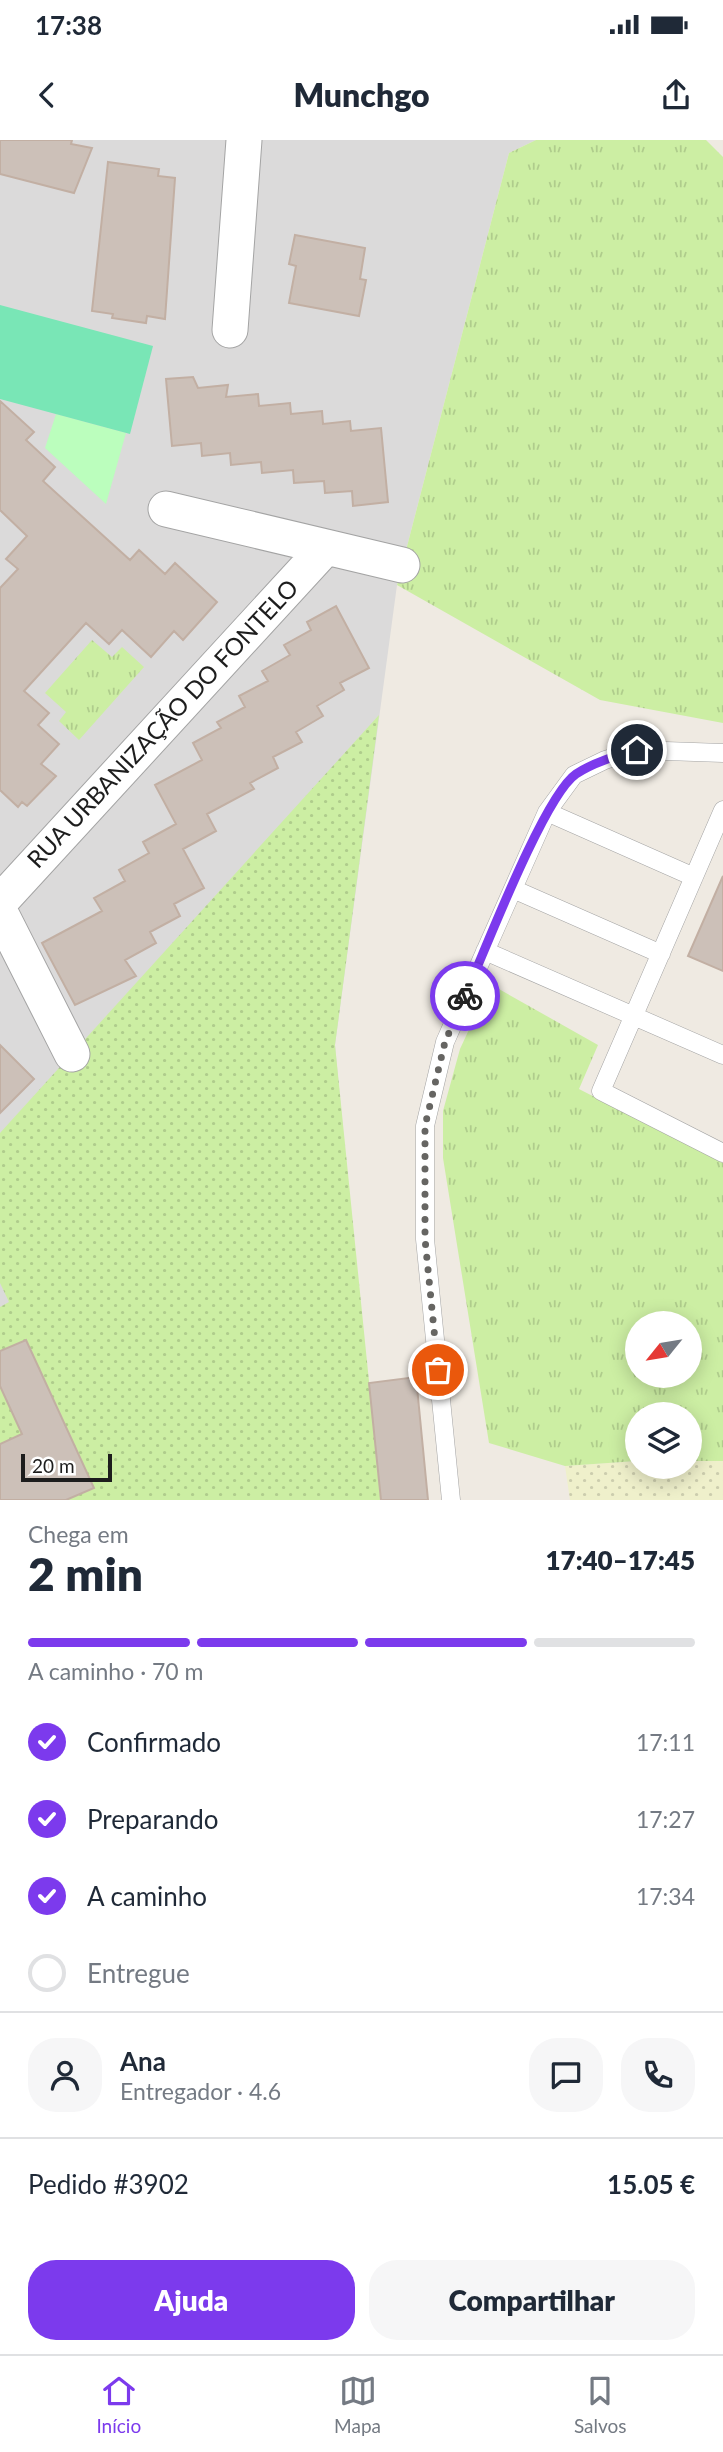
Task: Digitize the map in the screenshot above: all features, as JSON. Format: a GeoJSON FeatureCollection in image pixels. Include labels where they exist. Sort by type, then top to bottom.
{"type":"FeatureCollection","features":[{"type":"Feature","properties":{"kind":"street"},"geometry":{"type":"LineString","coordinates":[[230,330],[244,140]]}},
{"type":"Feature","properties":{"kind":"street"},"geometry":{"type":"LineString","coordinates":[[166,509],[402,565]]}},
{"type":"Feature","properties":{"kind":"street","name":"RUA URBANIZAÇÃO DO FONTELO"},"geometry":{"type":"LineString","coordinates":[[0,902],[326,547]]}},
{"type":"Feature","properties":{"kind":"street"},"geometry":{"type":"LineString","coordinates":[[0,912],[72,1054]]}},
{"type":"Feature","properties":{"kind":"lane"},"geometry":{"type":"LineString","coordinates":[[451,1500],[425,1239],[425,1126],[445,1042],[547,812],[574,775],[605,760],[637,750],[723,753]]}},
{"type":"Feature","properties":{"kind":"lane"},"geometry":{"type":"LineString","coordinates":[[723,810],[715,849],[694,877],[601,1091],[723,1153]]}},
{"type":"Feature","properties":{"kind":"lane"},"geometry":{"type":"LineString","coordinates":[[547,812],[694,877]]}},
{"type":"Feature","properties":{"kind":"lane"},"geometry":{"type":"LineString","coordinates":[[513,889],[660,954]]}},
{"type":"Feature","properties":{"kind":"lane"},"geometry":{"type":"LineString","coordinates":[[485,951],[723,1055]]}},
{"type":"Feature","properties":{"kind":"shaded area"},"geometry":{"type":"Polygon","coordinates":[[[0,140],[536,140],[509,153],[397,585],[335,1045],[378,1500],[0,1500],[0,140]]]}},
{"type":"Feature","properties":{"kind":"green space"},"geometry":{"type":"Polygon","coordinates":[[[536,140],[706,140],[723,157],[723,723],[600,700],[397,585],[509,153],[536,140]]]}},
{"type":"Feature","properties":{"kind":"green space"},"geometry":{"type":"Polygon","coordinates":[[[0,305],[153,346],[130,434],[0,399],[0,305]]]}},
{"type":"Feature","properties":{"kind":"green space"},"geometry":{"type":"Polygon","coordinates":[[[56,414],[126,433],[106,504],[45,448],[56,414]]]}},
{"type":"Feature","properties":{"kind":"green space"},"geometry":{"type":"Polygon","coordinates":[[[92,640],[112,657],[122,647],[144,667],[79,740],[59,721],[66,712],[45,693],[92,640]]]}},
{"type":"Feature","properties":{"kind":"green space"},"geometry":{"type":"Polygon","coordinates":[[[379,715],[335,1045],[381,1500],[66,1500],[0,1444],[0,1307],[9,1302],[0,1283],[0,1133],[379,715]]]}},
{"type":"Feature","properties":{"kind":"green space"},"geometry":{"type":"Polygon","coordinates":[[[490,984],[598,1045],[579,1089],[723,1163],[723,1461],[702,1461],[702,1402],[625,1402],[625,1462],[565,1466],[489,1443],[443,1158],[443,1111],[460,1049],[490,984]]]}},
{"type":"Feature","properties":{"kind":"green space"},"geometry":{"type":"Polygon","coordinates":[[[702,1461],[723,1461],[723,1500],[570,1500],[565,1466],[625,1462],[625,1479],[702,1479],[702,1461]]]}},
{"type":"Feature","properties":{"kind":"building"},"geometry":{"type":"Polygon","coordinates":[[[0,140],[72,140],[71,144],[92,148],[74,193],[0,174],[0,140]]]}},
{"type":"Feature","properties":{"kind":"building"},"geometry":{"type":"Polygon","coordinates":[[[108,162],[159,169],[158,176],[175,178],[165,319],[147,316],[146,323],[112,318],[113,314],[92,311],[108,162]]]}},
{"type":"Feature","properties":{"kind":"building"},"geometry":{"type":"Polygon","coordinates":[[[295,235],[365,248],[360,279],[366,280],[359,316],[289,303],[296,266],[289,264],[295,235]]]}},
{"type":"Feature","properties":{"kind":"building"},"geometry":{"type":"Polygon","coordinates":[[[193,377],[198,388],[228,385],[226,397],[258,394],[259,406],[290,403],[291,414],[322,411],[323,424],[350,421],[351,431],[381,428],[388,502],[353,506],[352,491],[325,493],[324,481],[294,483],[293,470],[262,473],[261,462],[231,465],[230,453],[202,456],[201,443],[172,446],[166,379],[193,377]]]}},
{"type":"Feature","properties":{"kind":"building"},"geometry":{"type":"Polygon","coordinates":[[[0,401],[34,432],[26,440],[55,467],[43,481],[130,560],[139,550],[165,574],[175,563],[217,602],[183,640],[174,631],[151,657],[122,630],[109,644],[86,623],[24,691],[49,713],[38,725],[59,744],[41,764],[56,776],[27,806],[22,802],[18,807],[0,790],[0,588],[18,569],[6,559],[27,536],[0,510],[0,401]]]}},
{"type":"Feature","properties":{"kind":"building"},"geometry":{"type":"Polygon","coordinates":[[[336,606],[369,668],[340,683],[344,690],[317,706],[323,716],[296,732],[302,742],[273,757],[278,768],[250,783],[254,789],[207,814],[216,831],[183,849],[204,888],[174,904],[180,916],[150,932],[156,943],[125,960],[136,976],[75,1005],[42,943],[102,911],[94,898],[125,881],[119,870],[149,853],[143,842],[176,824],[155,785],[202,760],[193,743],[221,728],[217,722],[245,707],[239,696],[268,681],[262,671],[290,655],[284,645],[311,630],[307,622],[336,606]]]}},
{"type":"Feature","properties":{"kind":"building"},"geometry":{"type":"Polygon","coordinates":[[[723,876],[723,971],[688,956],[723,876]]]}},
{"type":"Feature","properties":{"kind":"building"},"geometry":{"type":"Polygon","coordinates":[[[0,1045],[34,1079],[0,1113],[0,1045]]]}},
{"type":"Feature","properties":{"kind":"building"},"geometry":{"type":"Polygon","coordinates":[[[26,1340],[94,1488],[66,1500],[0,1500],[0,1444],[22,1434],[0,1386],[0,1351],[26,1340]]]}},
{"type":"Feature","properties":{"kind":"building"},"geometry":{"type":"Polygon","coordinates":[[[416,1377],[428,1500],[381,1500],[369,1383],[416,1377]]]}},
{"type":"Feature","properties":{"kind":"way so far"},"geometry":{"type":"LineString","coordinates":[[438,1370],[425,1239],[425,1126],[445,1042],[465,996]]}},
{"type":"Feature","properties":{"kind":"route"},"geometry":{"type":"LineString","coordinates":[[465,996],[547,812],[574,775],[605,760],[637,750]]}}]}
